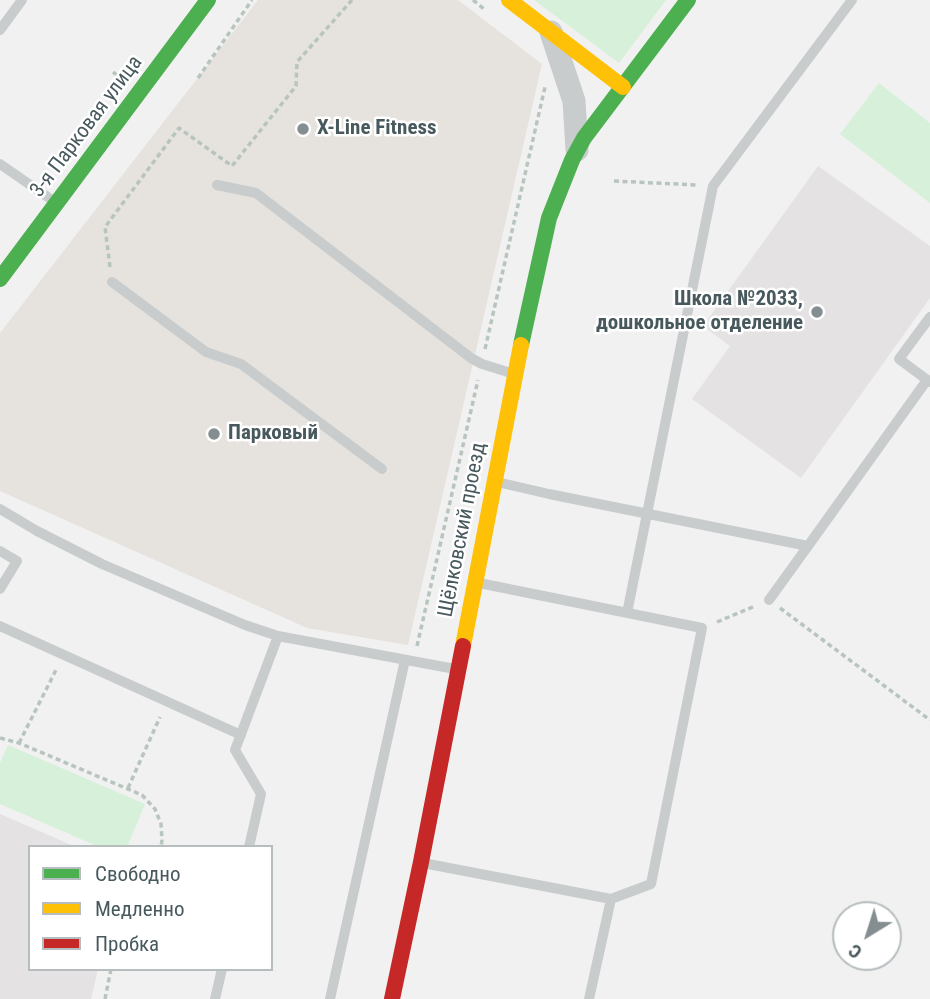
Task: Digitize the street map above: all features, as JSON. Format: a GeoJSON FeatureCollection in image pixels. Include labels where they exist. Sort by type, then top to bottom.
{"type":"FeatureCollection","features":[{"type":"Feature","properties":{"kind":"street","name":"3-я Парковая улица"},"geometry":{"type":"LineString","coordinates":[[0,279],[208,0]]}},
{"type":"Feature","properties":{"kind":"street"},"geometry":{"type":"LineString","coordinates":[[509,0],[623,87]]}},
{"type":"Feature","properties":{"kind":"street","name":"Щёлковский проезд"},"geometry":{"type":"LineString","coordinates":[[392,999],[515,374],[549,218],[577,150],[688,0]]}},
{"type":"Feature","properties":{"kind":"street"},"geometry":{"type":"LineString","coordinates":[[551,32],[574,101],[577,150]]}},
{"type":"Feature","properties":{"kind":"lane"},"geometry":{"type":"LineString","coordinates":[[0,30],[22,0]]}},
{"type":"Feature","properties":{"kind":"lane"},"geometry":{"type":"LineString","coordinates":[[627,613],[713,186],[852,0]]}},
{"type":"Feature","properties":{"kind":"lane"},"geometry":{"type":"LineString","coordinates":[[0,164],[56,204]]}},
{"type":"Feature","properties":{"kind":"lane"},"geometry":{"type":"LineString","coordinates":[[217,185],[257,193],[471,358],[515,374]]}},
{"type":"Feature","properties":{"kind":"lane"},"geometry":{"type":"LineString","coordinates":[[112,282],[206,352],[241,364],[382,469]]}},
{"type":"Feature","properties":{"kind":"lane"},"geometry":{"type":"LineString","coordinates":[[769,600],[929,381],[900,359],[930,317]]}},
{"type":"Feature","properties":{"kind":"lane"},"geometry":{"type":"LineString","coordinates":[[494,481],[808,546]]}},
{"type":"Feature","properties":{"kind":"lane"},"geometry":{"type":"LineString","coordinates":[[0,509],[102,564],[245,625],[278,636],[457,670]]}},
{"type":"Feature","properties":{"kind":"lane"},"geometry":{"type":"LineString","coordinates":[[0,551],[18,561],[0,589]]}},
{"type":"Feature","properties":{"kind":"lane"},"geometry":{"type":"LineString","coordinates":[[421,862],[611,899],[651,884],[702,628],[474,582]]}},
{"type":"Feature","properties":{"kind":"lane"},"geometry":{"type":"LineString","coordinates":[[0,626],[241,735]]}},
{"type":"Feature","properties":{"kind":"lane"},"geometry":{"type":"LineString","coordinates":[[249,845],[261,794],[235,750],[278,636]]}},
{"type":"Feature","properties":{"kind":"lane"},"geometry":{"type":"LineString","coordinates":[[330,999],[410,661]]}},
{"type":"Feature","properties":{"kind":"lane"},"geometry":{"type":"LineString","coordinates":[[589,999],[611,899]]}},
{"type":"Feature","properties":{"kind":"lane"},"geometry":{"type":"LineString","coordinates":[[215,999],[222,971]]}},
{"type":"Feature","properties":{"kind":"path"},"geometry":{"type":"LineString","coordinates":[[198,78],[252,0]]}},
{"type":"Feature","properties":{"kind":"path"},"geometry":{"type":"LineString","coordinates":[[112,282],[105,227],[179,128],[232,166],[296,86],[297,62],[352,0]]}},
{"type":"Feature","properties":{"kind":"path"},"geometry":{"type":"LineString","coordinates":[[472,0],[491,14]]}},
{"type":"Feature","properties":{"kind":"path"},"geometry":{"type":"LineString","coordinates":[[410,661],[482,364],[545,86]]}},
{"type":"Feature","properties":{"kind":"path"},"geometry":{"type":"LineString","coordinates":[[614,181],[713,186]]}},
{"type":"Feature","properties":{"kind":"path"},"geometry":{"type":"LineString","coordinates":[[702,628],[769,600],[930,720]]}},
{"type":"Feature","properties":{"kind":"path"},"geometry":{"type":"LineString","coordinates":[[19,743],[64,654]]}},
{"type":"Feature","properties":{"kind":"path"},"geometry":{"type":"LineString","coordinates":[[128,788],[167,701]]}},
{"type":"Feature","properties":{"kind":"path"},"geometry":{"type":"LineString","coordinates":[[0,738],[19,743],[142,795],[155,809],[162,824],[161,845]]}},
{"type":"Feature","properties":{"kind":"path"},"geometry":{"type":"LineString","coordinates":[[105,999],[111,971]]}},
{"type":"Feature","properties":{"kind":"shaded area"},"geometry":{"type":"Polygon","coordinates":[[[258,0],[458,0],[542,64],[408,645],[307,628],[0,491],[0,333],[258,0]]]}},
{"type":"Feature","properties":{"kind":"shaded area","name":"Школа №2033, дошкольное отделение"},"geometry":{"type":"Polygon","coordinates":[[[818,166],[930,246],[930,298],[801,478],[692,399],[730,346],[703,326],[818,166]]]}},
{"type":"Feature","properties":{"kind":"shaded area"},"geometry":{"type":"Polygon","coordinates":[[[0,814],[71,845],[28,845],[28,971],[98,971],[91,999],[0,999],[0,814]]]}},
{"type":"Feature","properties":{"kind":"green space"},"geometry":{"type":"Polygon","coordinates":[[[534,0],[666,0],[619,63],[534,0]]]}},
{"type":"Feature","properties":{"kind":"green space"},"geometry":{"type":"Polygon","coordinates":[[[879,83],[930,123],[930,203],[840,134],[879,83]]]}},
{"type":"Feature","properties":{"kind":"green space"},"geometry":{"type":"Polygon","coordinates":[[[8,745],[145,804],[128,845],[94,845],[0,804],[0,763],[8,745]]]}},
{"type":"Feature","properties":{"kind":"traffic: fast"},"geometry":{"type":"LineString","coordinates":[[0,279],[208,0]]}},
{"type":"Feature","properties":{"kind":"traffic: fast"},"geometry":{"type":"LineString","coordinates":[[521,345],[549,218],[572,160],[584,138],[688,0]]}},
{"type":"Feature","properties":{"kind":"traffic: slow"},"geometry":{"type":"LineString","coordinates":[[509,0],[623,87]]}},
{"type":"Feature","properties":{"kind":"traffic: slow"},"geometry":{"type":"LineString","coordinates":[[463,646],[521,345]]}},
{"type":"Feature","properties":{"kind":"traffic: jam"},"geometry":{"type":"LineString","coordinates":[[392,999],[463,646]]}},
{"type":"Feature","properties":{"kind":"place","name":"X-Line Fitness"},"geometry":{"type":"Point","coordinates":[303,129]}},
{"type":"Feature","properties":{"kind":"place","name":"Школа №2033, дошкольное отделение"},"geometry":{"type":"Point","coordinates":[817,312]}},
{"type":"Feature","properties":{"kind":"place","name":"Парковый"},"geometry":{"type":"Point","coordinates":[214,434]}}]}
